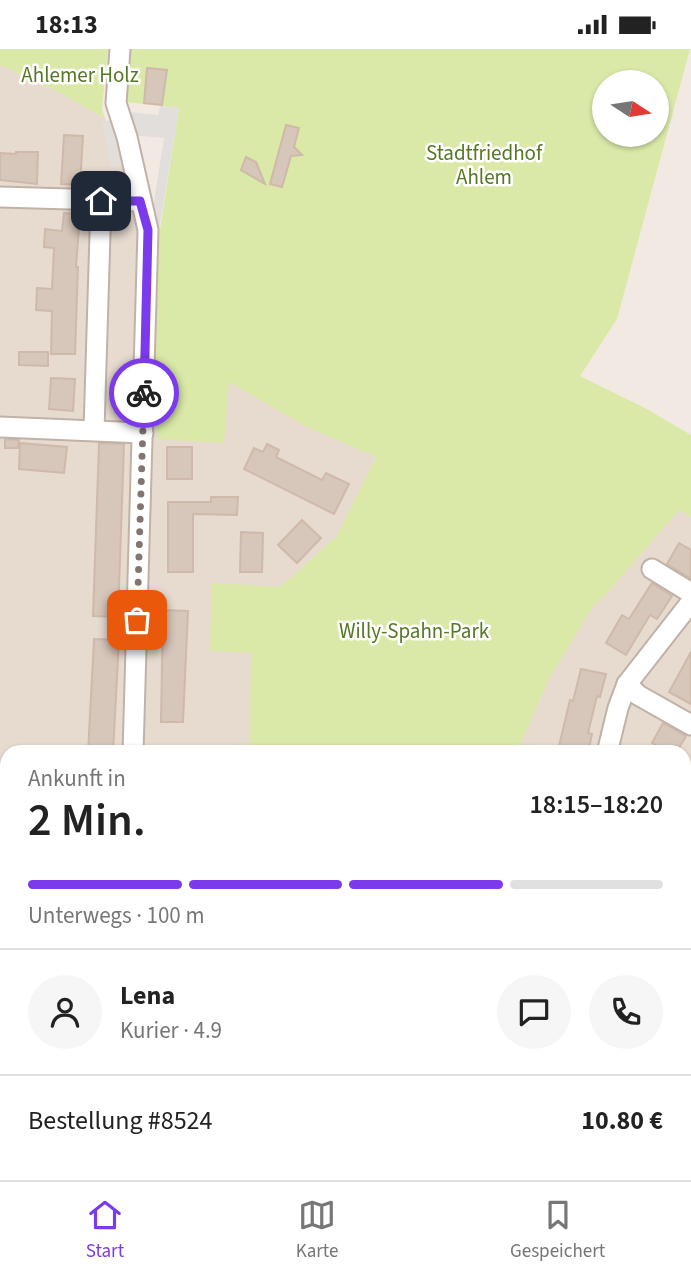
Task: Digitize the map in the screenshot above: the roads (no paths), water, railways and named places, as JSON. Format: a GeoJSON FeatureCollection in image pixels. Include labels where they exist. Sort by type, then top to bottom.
{"type":"FeatureCollection","features":[{"type":"Feature","properties":{"kind":"street"},"geometry":{"type":"LineString","coordinates":[[120,49],[116,103],[128,137],[148,230],[133,745]]}},
{"type":"Feature","properties":{"kind":"street"},"geometry":{"type":"LineString","coordinates":[[0,197],[140,201]]}},
{"type":"Feature","properties":{"kind":"street"},"geometry":{"type":"LineString","coordinates":[[94,430],[101,201]]}},
{"type":"Feature","properties":{"kind":"street"},"geometry":{"type":"LineString","coordinates":[[0,427],[143,433]]}},
{"type":"Feature","properties":{"kind":"street"},"geometry":{"type":"LineString","coordinates":[[652,569],[691,593]]}},
{"type":"Feature","properties":{"kind":"street"},"geometry":{"type":"LineString","coordinates":[[609,745],[618,708],[628,684],[691,602]]}},
{"type":"Feature","properties":{"kind":"street"},"geometry":{"type":"LineString","coordinates":[[628,684],[638,695],[691,726]]}},
{"type":"Feature","properties":{"kind":"park label","name":"Ahlemer Holz"},"geometry":{"type":"Point","coordinates":[80,75]}},
{"type":"Feature","properties":{"kind":"park label","name":"Stadtfriedhof Ahlem"},"geometry":{"type":"Point","coordinates":[484,165]}},
{"type":"Feature","properties":{"kind":"park label","name":"Willy-Spahn-Park"},"geometry":{"type":"Point","coordinates":[414,631]}}]}
